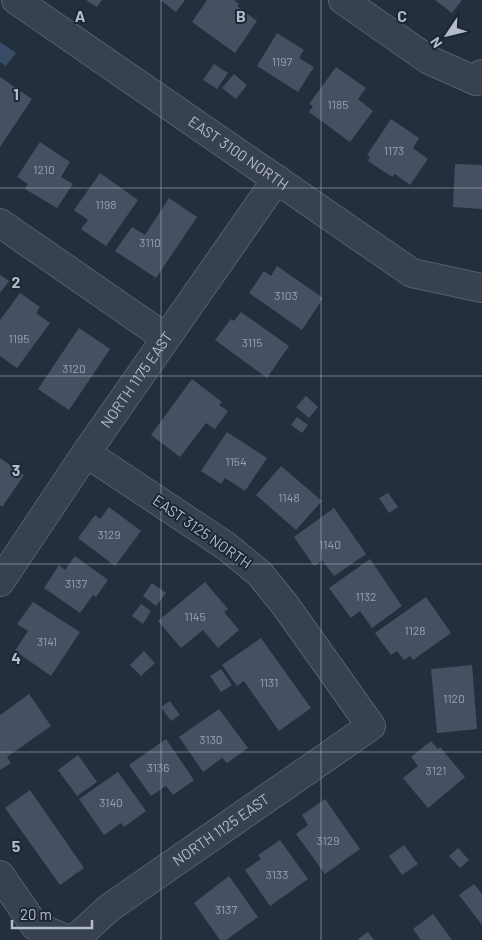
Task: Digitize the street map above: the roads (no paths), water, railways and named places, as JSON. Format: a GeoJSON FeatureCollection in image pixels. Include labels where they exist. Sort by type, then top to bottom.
{"type":"FeatureCollection","features":[{"type":"Feature","properties":{"kind":"street","name":"EAST 3100 NORTH"},"geometry":{"type":"LineString","coordinates":[[16,0],[412,273],[476,287]]}},
{"type":"Feature","properties":{"kind":"street"},"geometry":{"type":"LineString","coordinates":[[342,0],[429,60],[479,78]]}},
{"type":"Feature","properties":{"kind":"street","name":"NORTH 1175 EAST"},"geometry":{"type":"LineString","coordinates":[[0,582],[86,453],[277,179]]}},
{"type":"Feature","properties":{"kind":"street"},"geometry":{"type":"LineString","coordinates":[[0,223],[166,338]]}},
{"type":"Feature","properties":{"kind":"street","name":"EAST 3125 NORTH"},"geometry":{"type":"LineString","coordinates":[[86,453],[226,546],[260,574],[285,605],[371,726]]}},
{"type":"Feature","properties":{"kind":"street","name":"NORTH 1125 EAST"},"geometry":{"type":"LineString","coordinates":[[74,940],[108,908],[371,726]]}},
{"type":"Feature","properties":{"kind":"street"},"geometry":{"type":"LineString","coordinates":[[0,875],[35,926],[69,940]]}},
{"type":"Feature","properties":{"kind":"water"},"geometry":{"type":"Polygon","coordinates":[[[0,42],[16,53],[6,66],[0,62],[0,42]]]}}]}
